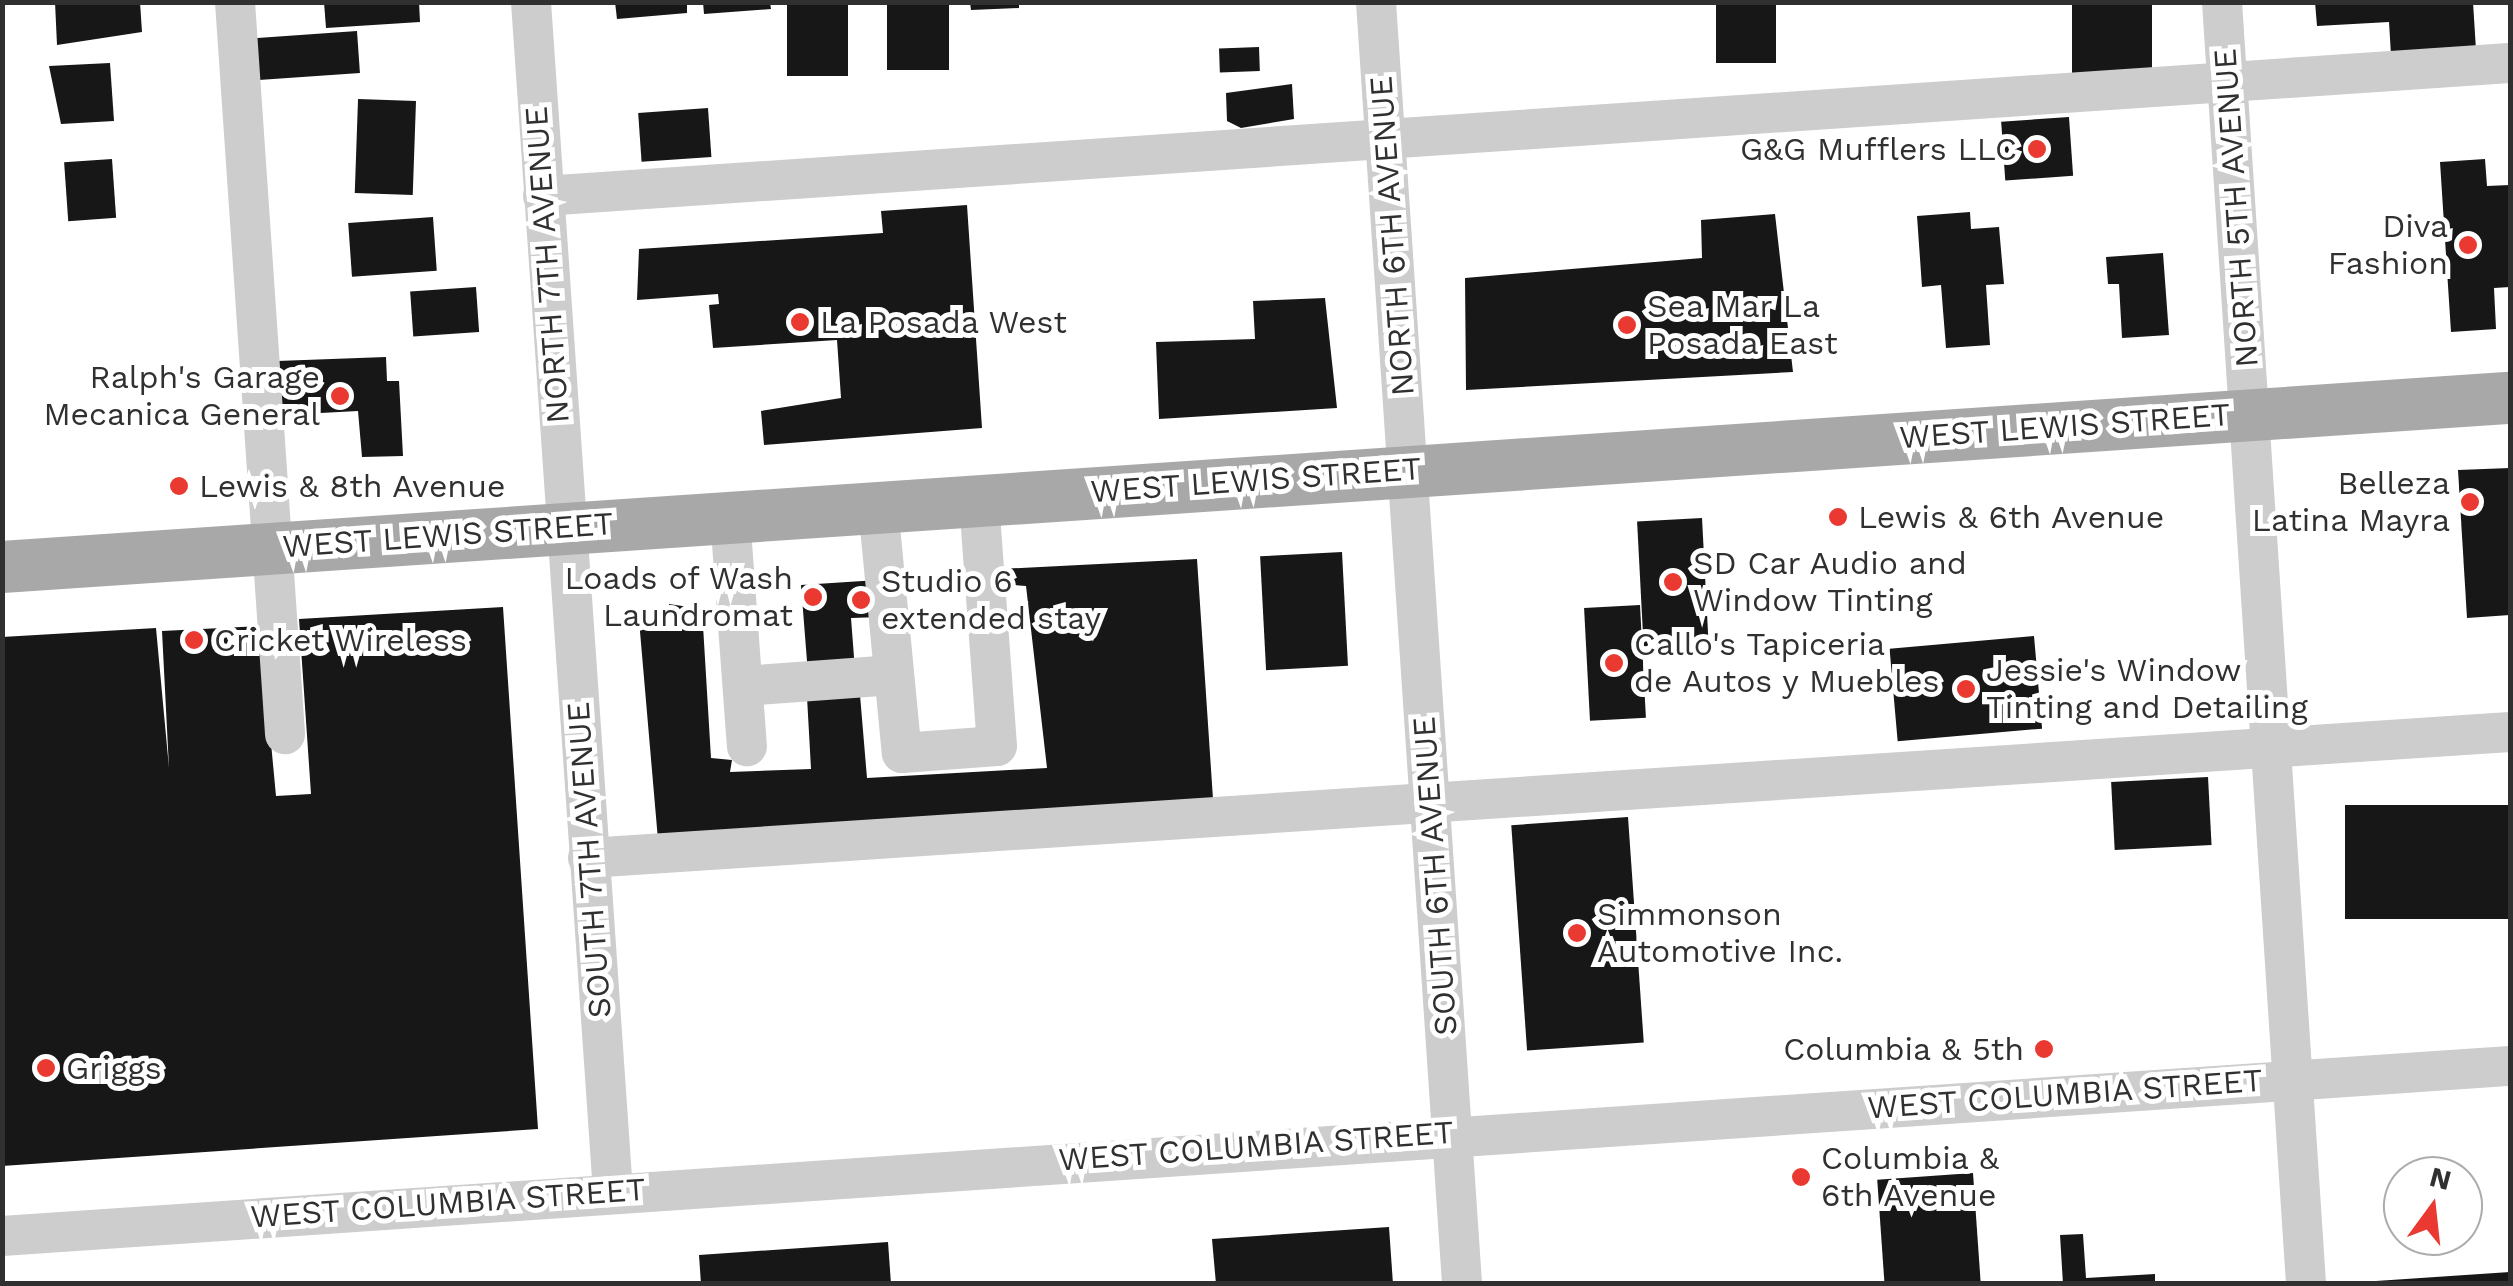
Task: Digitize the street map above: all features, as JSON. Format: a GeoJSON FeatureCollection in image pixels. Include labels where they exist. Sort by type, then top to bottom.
{"type":"FeatureCollection","features":[{"type":"Feature","properties":{"kind":"main road","name":"WEST LEWIS STREET"},"geometry":{"type":"LineString","coordinates":[[2,566],[2510,398]]}},
{"type":"Feature","properties":{"kind":"street"},"geometry":{"type":"LineString","coordinates":[[235,2],[270,548],[286,734]]}},
{"type":"Feature","properties":{"kind":"street","name":"NORTH 7TH AVENUE"},"geometry":{"type":"LineString","coordinates":[[530,2],[564,528]]}},
{"type":"Feature","properties":{"kind":"street","name":"NORTH 6TH AVENUE"},"geometry":{"type":"LineString","coordinates":[[1376,2],[1408,469]]}},
{"type":"Feature","properties":{"kind":"street","name":"NORTH 5TH AVENUE"},"geometry":{"type":"LineString","coordinates":[[2222,2],[2306,1284]]}},
{"type":"Feature","properties":{"kind":"street"},"geometry":{"type":"LineString","coordinates":[[543,196],[2510,63]]}},
{"type":"Feature","properties":{"kind":"street","name":"SOUTH 6TH AVENUE"},"geometry":{"type":"LineString","coordinates":[[1408,469],[1462,1284]]}},
{"type":"Feature","properties":{"kind":"street"},"geometry":{"type":"LineString","coordinates":[[878,506],[902,753],[997,746],[979,499]]}},
{"type":"Feature","properties":{"kind":"street"},"geometry":{"type":"LineString","coordinates":[[730,516],[748,746]]}},
{"type":"Feature","properties":{"kind":"street","name":"SOUTH 7TH AVENUE"},"geometry":{"type":"LineString","coordinates":[[564,528],[613,1192]]}},
{"type":"Feature","properties":{"kind":"street"},"geometry":{"type":"LineString","coordinates":[[743,686],[894,675]]}},
{"type":"Feature","properties":{"kind":"street"},"geometry":{"type":"LineString","coordinates":[[588,858],[1430,807],[2510,732]]}},
{"type":"Feature","properties":{"kind":"street","name":"WEST COLUMBIA STREET"},"geometry":{"type":"LineString","coordinates":[[2,1236],[1452,1132],[2510,1066]]}},
{"type":"Feature","properties":{"kind":"building"},"geometry":{"type":"Polygon","coordinates":[[[55,2],[140,2],[142,32],[57,45],[55,2]]]}},
{"type":"Feature","properties":{"kind":"building"},"geometry":{"type":"Polygon","coordinates":[[[324,2],[419,2],[420,22],[326,28],[324,2]]]}},
{"type":"Feature","properties":{"kind":"building"},"geometry":{"type":"Polygon","coordinates":[[[615,2],[687,2],[687,13],[617,19],[615,2]]]}},
{"type":"Feature","properties":{"kind":"building"},"geometry":{"type":"Polygon","coordinates":[[[703,2],[770,2],[771,9],[704,14],[703,2]]]}},
{"type":"Feature","properties":{"kind":"building"},"geometry":{"type":"Polygon","coordinates":[[[787,2],[848,2],[848,76],[787,76],[787,2]]]}},
{"type":"Feature","properties":{"kind":"building"},"geometry":{"type":"Polygon","coordinates":[[[887,2],[949,2],[949,70],[887,70],[887,2]]]}},
{"type":"Feature","properties":{"kind":"building"},"geometry":{"type":"Polygon","coordinates":[[[970,2],[1019,2],[1019,8],[971,10],[970,2]]]}},
{"type":"Feature","properties":{"kind":"building"},"geometry":{"type":"Polygon","coordinates":[[[1716,2],[1776,2],[1776,63],[1716,63],[1716,2]]]}},
{"type":"Feature","properties":{"kind":"building"},"geometry":{"type":"Polygon","coordinates":[[[2072,2],[2152,2],[2152,75],[2072,75],[2072,2]]]}},
{"type":"Feature","properties":{"kind":"building"},"geometry":{"type":"Polygon","coordinates":[[[2315,2],[2473,2],[2476,50],[2391,55],[2389,22],[2317,26],[2315,2]]]}},
{"type":"Feature","properties":{"kind":"building"},"geometry":{"type":"Polygon","coordinates":[[[357,31],[360,73],[255,80],[252,38],[357,31]]]}},
{"type":"Feature","properties":{"kind":"building"},"geometry":{"type":"Polygon","coordinates":[[[1259,47],[1260,71],[1220,72],[1219,48],[1259,47]]]}},
{"type":"Feature","properties":{"kind":"building"},"geometry":{"type":"Polygon","coordinates":[[[110,63],[114,121],[61,124],[49,66],[110,63]]]}},
{"type":"Feature","properties":{"kind":"building"},"geometry":{"type":"Polygon","coordinates":[[[1292,84],[1294,119],[1241,128],[1227,121],[1226,93],[1292,84]]]}},
{"type":"Feature","properties":{"kind":"building"},"geometry":{"type":"Polygon","coordinates":[[[358,99],[416,101],[413,195],[355,193],[358,99]]]}},
{"type":"Feature","properties":{"kind":"building"},"geometry":{"type":"Polygon","coordinates":[[[708,108],[711,157],[642,162],[638,113],[708,108]]]}},
{"type":"Feature","properties":{"kind":"building","name":"G&G Mufflers LLC"},"geometry":{"type":"Polygon","coordinates":[[[2069,117],[2073,176],[2005,181],[2001,122],[2069,117]]]}},
{"type":"Feature","properties":{"kind":"building"},"geometry":{"type":"Polygon","coordinates":[[[112,159],[116,218],[68,221],[64,162],[112,159]]]}},
{"type":"Feature","properties":{"kind":"building","name":"Diva Fashion"},"geometry":{"type":"Polygon","coordinates":[[[2485,159],[2487,186],[2510,185],[2510,287],[2494,288],[2496,329],[2451,332],[2440,162],[2485,159]]]}},
{"type":"Feature","properties":{"kind":"building","name":"La Posada West"},"geometry":{"type":"Polygon","coordinates":[[[967,205],[982,428],[764,445],[761,411],[841,398],[837,340],[713,348],[709,305],[719,304],[718,294],[637,300],[639,249],[883,233],[881,211],[967,205]]]}},
{"type":"Feature","properties":{"kind":"building"},"geometry":{"type":"Polygon","coordinates":[[[1970,212],[1971,229],[1999,227],[2004,284],[1986,285],[1990,345],[1946,348],[1941,285],[1922,287],[1917,216],[1970,212]]]}},
{"type":"Feature","properties":{"kind":"building","name":"Sea Mar La Posada East"},"geometry":{"type":"Polygon","coordinates":[[[1775,214],[1793,372],[1466,390],[1465,278],[1702,258],[1701,220],[1775,214]]]}},
{"type":"Feature","properties":{"kind":"building"},"geometry":{"type":"Polygon","coordinates":[[[433,217],[437,271],[352,277],[348,223],[433,217]]]}},
{"type":"Feature","properties":{"kind":"building"},"geometry":{"type":"Polygon","coordinates":[[[2163,253],[2169,335],[2122,338],[2119,284],[2108,284],[2106,257],[2163,253]]]}},
{"type":"Feature","properties":{"kind":"building","name":"Ralph's Garage Mecanica General"},"geometry":{"type":"Polygon","coordinates":[[[476,287],[479,332],[413,336],[410,292],[476,287]]]}},
{"type":"Feature","properties":{"kind":"building"},"geometry":{"type":"Polygon","coordinates":[[[1325,298],[1337,408],[1159,419],[1156,342],[1255,339],[1253,301],[1325,298]]]}},
{"type":"Feature","properties":{"kind":"building","name":"Ralph's Garage Mecanica General"},"geometry":{"type":"Polygon","coordinates":[[[386,357],[387,381],[399,381],[403,456],[362,457],[358,411],[283,415],[277,361],[386,357]]]}},
{"type":"Feature","properties":{"kind":"building"},"geometry":{"type":"Polygon","coordinates":[[[2510,468],[2510,615],[2467,618],[2458,470],[2510,468]]]}},
{"type":"Feature","properties":{"kind":"building","name":"SD Car Audio and Window Tinting"},"geometry":{"type":"Polygon","coordinates":[[[1702,518],[1709,643],[1644,646],[1637,521],[1702,518]]]}},
{"type":"Feature","properties":{"kind":"building"},"geometry":{"type":"Polygon","coordinates":[[[1342,552],[1348,666],[1266,670],[1260,556],[1342,552]]]}},
{"type":"Feature","properties":{"kind":"building"},"geometry":{"type":"Polygon","coordinates":[[[1197,559],[1213,799],[658,840],[639,620],[667,621],[669,604],[702,609],[711,758],[732,760],[730,772],[811,769],[807,697],[860,695],[867,778],[1047,768],[1026,586],[1002,584],[1000,569],[1197,559]]]}},
{"type":"Feature","properties":{"kind":"building"},"geometry":{"type":"Polygon","coordinates":[[[878,580],[881,617],[851,618],[855,670],[808,674],[801,585],[878,580]]]}},
{"type":"Feature","properties":{"kind":"building","name":"Callo's Tapiceria de Autos y Muebles"},"geometry":{"type":"Polygon","coordinates":[[[1640,605],[1646,718],[1590,721],[1584,608],[1640,605]]]}},
{"type":"Feature","properties":{"kind":"building"},"geometry":{"type":"Polygon","coordinates":[[[503,607],[538,1129],[2,1166],[2,637],[156,628],[169,768],[162,631],[260,626],[276,796],[311,794],[299,619],[503,607]]]}},
{"type":"Feature","properties":{"kind":"building","name":"Jessie's Window Tinting and Detailing"},"geometry":{"type":"Polygon","coordinates":[[[2034,636],[2042,729],[1898,741],[1890,649],[2034,636]]]}},
{"type":"Feature","properties":{"kind":"building"},"geometry":{"type":"Polygon","coordinates":[[[2208,777],[2212,845],[2115,850],[2111,782],[2208,777]]]}},
{"type":"Feature","properties":{"kind":"building"},"geometry":{"type":"Polygon","coordinates":[[[2345,805],[2510,805],[2510,919],[2345,919],[2345,805]]]}},
{"type":"Feature","properties":{"kind":"building","name":"Simmonson Automotive Inc."},"geometry":{"type":"Polygon","coordinates":[[[1628,817],[1644,1042],[1527,1051],[1511,825],[1628,817]]]}},
{"type":"Feature","properties":{"kind":"building"},"geometry":{"type":"Polygon","coordinates":[[[1973,1173],[1981,1284],[1885,1284],[1877,1180],[1973,1173]]]}},
{"type":"Feature","properties":{"kind":"building"},"geometry":{"type":"Polygon","coordinates":[[[1389,1227],[1393,1284],[1216,1284],[1212,1239],[1389,1227]]]}},
{"type":"Feature","properties":{"kind":"building"},"geometry":{"type":"Polygon","coordinates":[[[2083,1234],[2086,1278],[2155,1274],[2155,1284],[2063,1284],[2060,1235],[2083,1234]]]}},
{"type":"Feature","properties":{"kind":"building"},"geometry":{"type":"Polygon","coordinates":[[[888,1242],[891,1284],[701,1284],[699,1255],[888,1242]]]}},
{"type":"Feature","properties":{"kind":"building"},"geometry":{"type":"Polygon","coordinates":[[[2510,1272],[2510,1284],[2376,1284],[2376,1281],[2510,1272]]]}},
{"type":"Feature","properties":{"kind":"place","name":"G&G Mufflers LLC"},"geometry":{"type":"Point","coordinates":[2037,149]}},
{"type":"Feature","properties":{"kind":"place","name":"Diva Fashion"},"geometry":{"type":"Point","coordinates":[2468,245]}},
{"type":"Feature","properties":{"kind":"place","name":"La Posada West"},"geometry":{"type":"Point","coordinates":[800,322]}},
{"type":"Feature","properties":{"kind":"place","name":"Sea Mar La Posada East"},"geometry":{"type":"Point","coordinates":[1627,325]}},
{"type":"Feature","properties":{"kind":"place","name":"Ralph's Garage Mecanica General"},"geometry":{"type":"Point","coordinates":[340,396]}},
{"type":"Feature","properties":{"kind":"place","name":"Lewis & 8th Avenue"},"geometry":{"type":"Point","coordinates":[179,486]}},
{"type":"Feature","properties":{"kind":"place","name":"Belleza Latina Mayra"},"geometry":{"type":"Point","coordinates":[2470,502]}},
{"type":"Feature","properties":{"kind":"place","name":"Lewis & 6th Avenue"},"geometry":{"type":"Point","coordinates":[1838,517]}},
{"type":"Feature","properties":{"kind":"place","name":"SD Car Audio and Window Tinting"},"geometry":{"type":"Point","coordinates":[1673,582]}},
{"type":"Feature","properties":{"kind":"place","name":"Loads of Wash Laundromat"},"geometry":{"type":"Point","coordinates":[813,597]}},
{"type":"Feature","properties":{"kind":"place","name":"Studio 6 extended stay"},"geometry":{"type":"Point","coordinates":[861,600]}},
{"type":"Feature","properties":{"kind":"place","name":"Cricket Wireless"},"geometry":{"type":"Point","coordinates":[194,640]}},
{"type":"Feature","properties":{"kind":"place","name":"Callo's Tapiceria de Autos y Muebles"},"geometry":{"type":"Point","coordinates":[1614,663]}},
{"type":"Feature","properties":{"kind":"place","name":"Jessie's Window Tinting and Detailing"},"geometry":{"type":"Point","coordinates":[1966,689]}},
{"type":"Feature","properties":{"kind":"place","name":"Simmonson Automotive Inc."},"geometry":{"type":"Point","coordinates":[1577,933]}},
{"type":"Feature","properties":{"kind":"place","name":"Columbia & 5th"},"geometry":{"type":"Point","coordinates":[2044,1049]}},
{"type":"Feature","properties":{"kind":"place","name":"Griggs"},"geometry":{"type":"Point","coordinates":[46,1068]}},
{"type":"Feature","properties":{"kind":"place","name":"Columbia & 6th Avenue"},"geometry":{"type":"Point","coordinates":[1801,1177]}}]}
